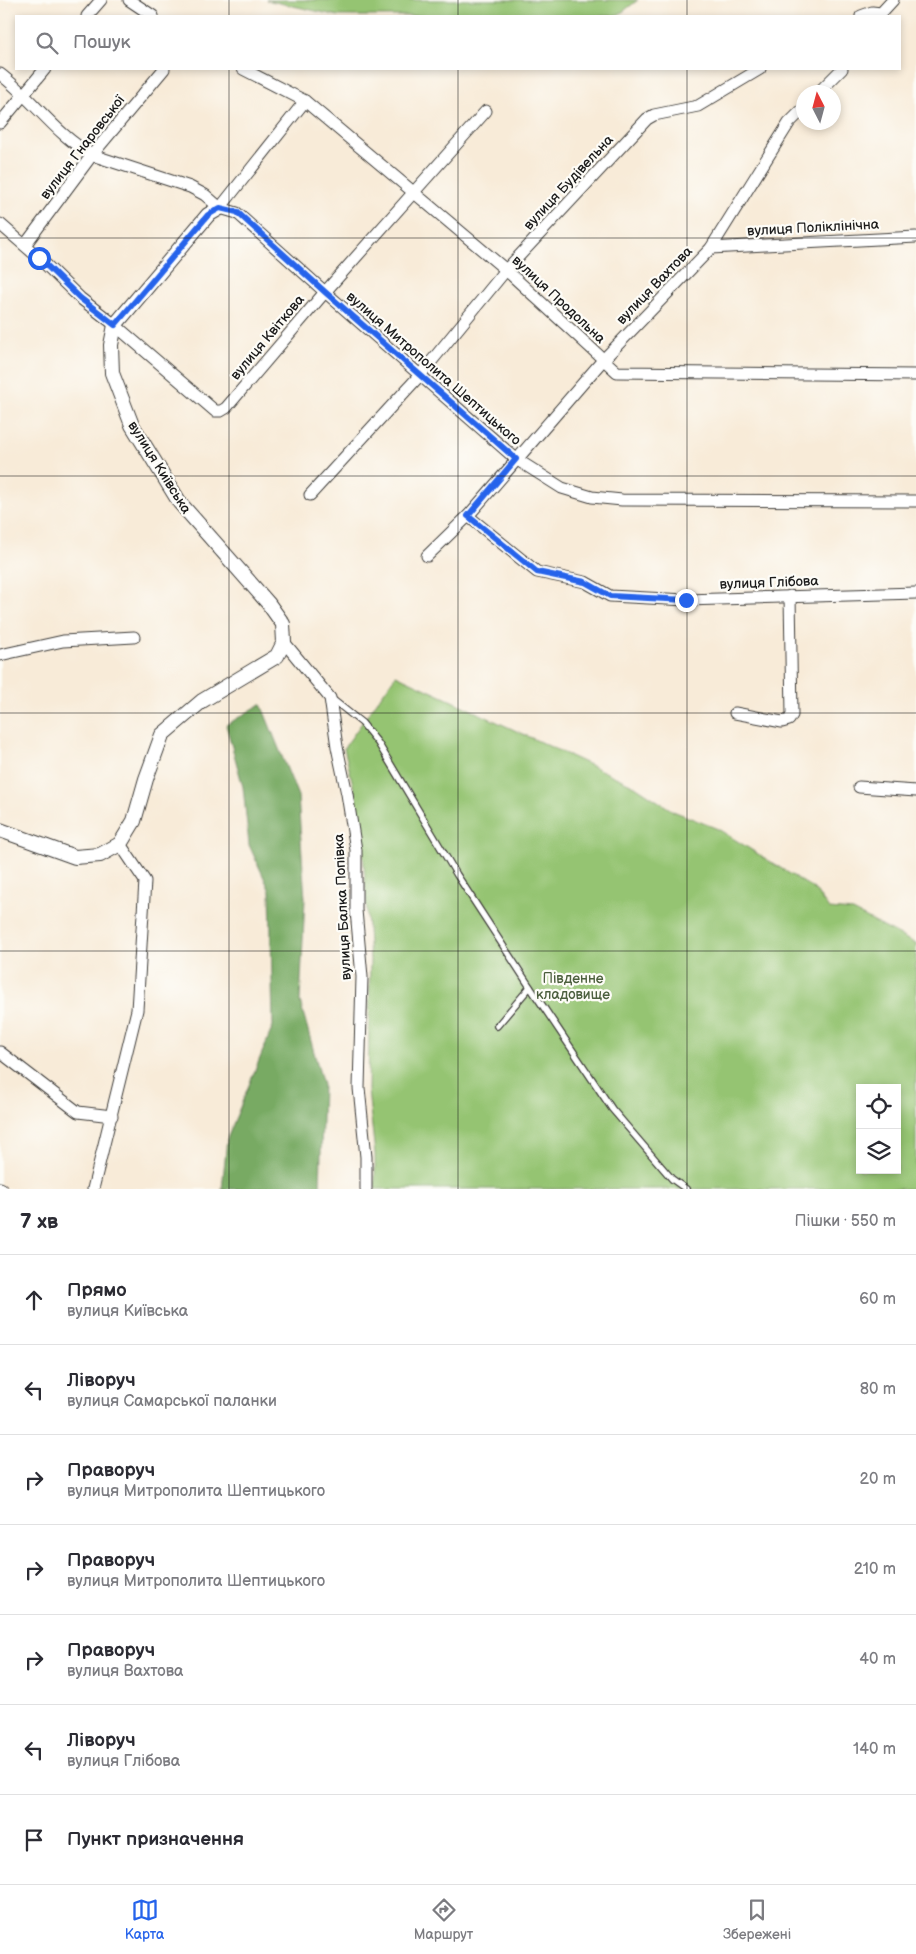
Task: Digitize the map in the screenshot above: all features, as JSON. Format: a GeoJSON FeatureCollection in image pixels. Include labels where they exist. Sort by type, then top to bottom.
{"type":"FeatureCollection","features":[{"type":"Feature","properties":{"kind":"street"},"geometry":{"type":"LineString","coordinates":[[89,15],[100,0]]}},
{"type":"Feature","properties":{"kind":"street"},"geometry":{"type":"LineString","coordinates":[[129,0],[152,15]]}},
{"type":"Feature","properties":{"kind":"street"},"geometry":{"type":"LineString","coordinates":[[864,15],[872,12],[880,15],[893,0]]}},
{"type":"Feature","properties":{"kind":"street"},"geometry":{"type":"LineString","coordinates":[[0,123],[44,70]]}},
{"type":"Feature","properties":{"kind":"street","name":"вулиця Гнаровської"},"geometry":{"type":"LineString","coordinates":[[25,245],[92,155],[163,70]]}},
{"type":"Feature","properties":{"kind":"street","name":"вулиця Продольна"},"geometry":{"type":"LineString","coordinates":[[245,70],[305,101],[506,270],[617,372],[916,375]]}},
{"type":"Feature","properties":{"kind":"street","name":"вулиця Будівельна"},"geometry":{"type":"LineString","coordinates":[[310,495],[421,374],[506,270],[648,119],[661,114],[698,106],[758,70]]}},
{"type":"Feature","properties":{"kind":"street"},"geometry":{"type":"LineString","coordinates":[[826,85],[841,70]]}},
{"type":"Feature","properties":{"kind":"street","name":"вулиця Митрополита Шептицького"},"geometry":{"type":"LineString","coordinates":[[0,74],[71,142],[92,155],[190,187],[220,208],[237,212],[325,292],[516,459],[562,488],[592,497],[622,500],[916,501]]}},
{"type":"Feature","properties":{"kind":"street"},"geometry":{"type":"LineString","coordinates":[[0,224],[25,245],[80,298],[115,325],[208,215],[220,208],[305,101]]}},
{"type":"Feature","properties":{"kind":"street","name":"вулиця Квіткова"},"geometry":{"type":"LineString","coordinates":[[115,325],[215,411],[226,408],[325,292],[486,111]]}},
{"type":"Feature","properties":{"kind":"street","name":"вулиця Вахтова"},"geometry":{"type":"LineString","coordinates":[[427,556],[468,516],[604,360],[711,248],[789,123],[796,116]]}},
{"type":"Feature","properties":{"kind":"street","name":"вулиця Поліклінічна"},"geometry":{"type":"LineString","coordinates":[[711,248],[916,237]]}},
{"type":"Feature","properties":{"kind":"street","name":"вулиця Київська"},"geometry":{"type":"LineString","coordinates":[[115,325],[111,345],[112,373],[132,425],[180,503],[268,603],[283,624],[284,642]]}},
{"type":"Feature","properties":{"kind":"street","name":"вулиця Глібова"},"geometry":{"type":"LineString","coordinates":[[468,516],[537,572],[585,582],[610,596],[686,600],[916,593]]}},
{"type":"Feature","properties":{"kind":"street"},"geometry":{"type":"LineString","coordinates":[[735,713],[782,722],[789,720],[792,715],[790,596]]}},
{"type":"Feature","properties":{"kind":"street"},"geometry":{"type":"LineString","coordinates":[[0,655],[63,641],[134,637]]}},
{"type":"Feature","properties":{"kind":"street"},"geometry":{"type":"LineString","coordinates":[[0,830],[75,856],[100,855],[120,844],[134,821],[146,779],[162,735],[202,701],[277,656],[284,642],[330,698]]}},
{"type":"Feature","properties":{"kind":"street","name":"вулиця Балка Попівка"},"geometry":{"type":"LineString","coordinates":[[330,698],[336,747],[347,794],[356,850],[356,910],[362,976],[359,1088],[366,1157],[366,1189]]}},
{"type":"Feature","properties":{"kind":"street"},"geometry":{"type":"LineString","coordinates":[[859,787],[916,791]]}},
{"type":"Feature","properties":{"kind":"street"},"geometry":{"type":"LineString","coordinates":[[93,1189],[137,1010],[145,881],[120,844]]}},
{"type":"Feature","properties":{"kind":"street"},"geometry":{"type":"LineString","coordinates":[[0,1052],[78,1112],[112,1116]]}},
{"type":"Feature","properties":{"kind":"lane"},"geometry":{"type":"LineString","coordinates":[[330,698],[362,723],[378,742],[458,875],[612,1109],[672,1179],[686,1189]]}},
{"type":"Feature","properties":{"kind":"lane"},"geometry":{"type":"LineString","coordinates":[[497,1026],[530,986]]}},
{"type":"Feature","properties":{"kind":"green space"},"geometry":{"type":"Polygon","coordinates":[[[266,0],[638,0],[618,15],[334,15],[266,0]]]}},
{"type":"Feature","properties":{"kind":"green space","name":"Південне кладовище"},"geometry":{"type":"Polygon","coordinates":[[[396,675],[635,786],[673,811],[718,829],[814,889],[829,909],[853,911],[916,944],[916,1189],[375,1189],[375,1154],[368,1091],[370,960],[363,851],[356,797],[344,748],[396,675]]]}},
{"type":"Feature","properties":{"kind":"green space"},"geometry":{"type":"Polygon","coordinates":[[[261,704],[298,796],[305,899],[300,1001],[323,1085],[320,1189],[222,1189],[227,1139],[273,1026],[270,891],[249,845],[243,787],[226,725],[261,704]]]}},
{"type":"Feature","properties":{"kind":"route"},"geometry":{"type":"LineString","coordinates":[[39,258],[80,298],[115,325],[208,215],[220,208],[237,212],[325,292],[516,459],[468,516],[537,572],[585,582],[610,596],[686,600]]}}]}
